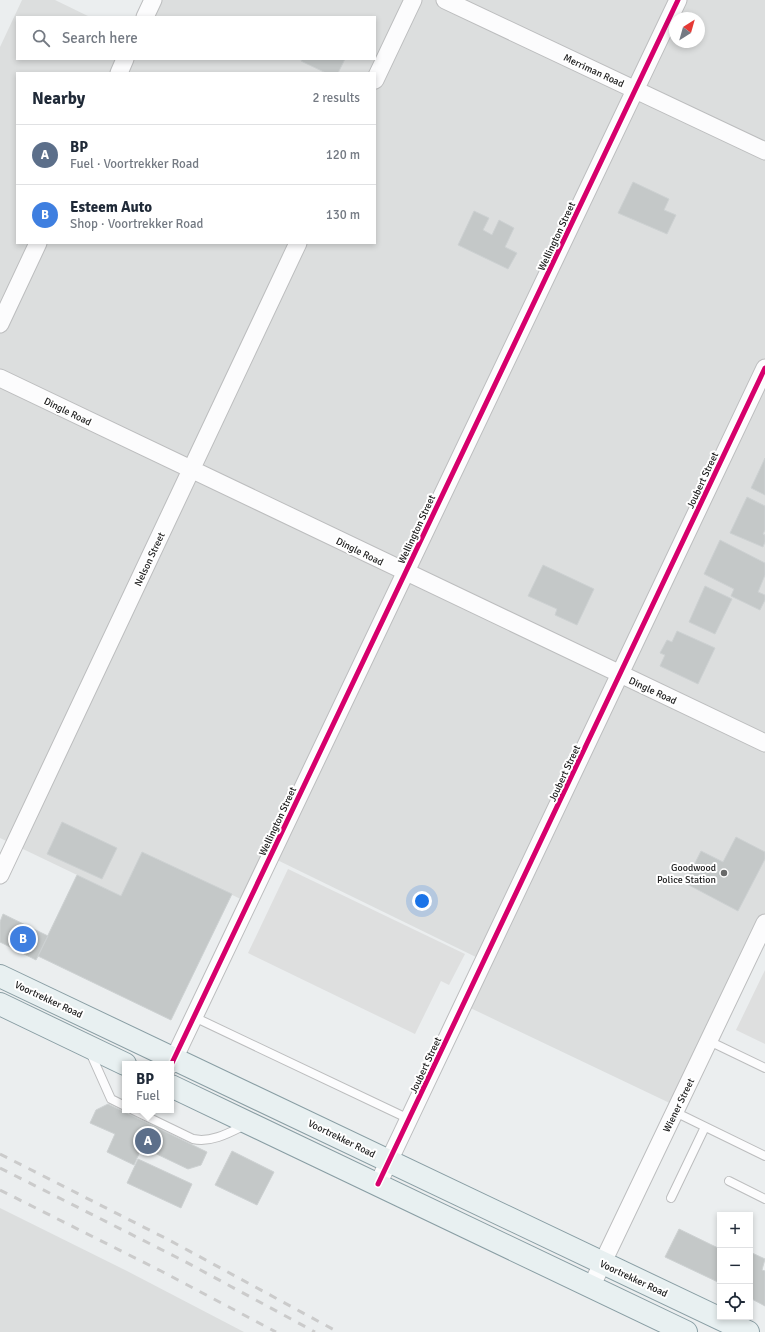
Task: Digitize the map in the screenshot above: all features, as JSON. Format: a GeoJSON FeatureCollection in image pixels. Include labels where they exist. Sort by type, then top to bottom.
{"type":"FeatureCollection","features":[{"type":"Feature","properties":{"kind":"main road","name":"Voortrekker Road"},"geometry":{"type":"LineString","coordinates":[[0,976],[171,1061]]}},
{"type":"Feature","properties":{"kind":"main road"},"geometry":{"type":"LineString","coordinates":[[0,1004],[122,1063]]}},
{"type":"Feature","properties":{"kind":"main road","name":"Voortrekker Road"},"geometry":{"type":"LineString","coordinates":[[174,1062],[389,1161],[748,1332]]}},
{"type":"Feature","properties":{"kind":"main road"},"geometry":{"type":"LineString","coordinates":[[174,1087],[686,1332]]}},
{"type":"Feature","properties":{"kind":"street"},"geometry":{"type":"LineString","coordinates":[[145,16],[153,0]]}},
{"type":"Feature","properties":{"kind":"street"},"geometry":{"type":"LineString","coordinates":[[376,78],[413,0]]}},
{"type":"Feature","properties":{"kind":"street","name":"Merriman Road"},"geometry":{"type":"LineString","coordinates":[[445,0],[765,151]]}},
{"type":"Feature","properties":{"kind":"street","name":"Wellington Street"},"geometry":{"type":"LineString","coordinates":[[173,1061],[678,0]]}},
{"type":"Feature","properties":{"kind":"street"},"geometry":{"type":"LineString","coordinates":[[119,72],[125,60]]}},
{"type":"Feature","properties":{"kind":"street"},"geometry":{"type":"LineString","coordinates":[[0,324],[38,244]]}},
{"type":"Feature","properties":{"kind":"street","name":"Nelson Street"},"geometry":{"type":"LineString","coordinates":[[0,876],[298,244]]}},
{"type":"Feature","properties":{"kind":"street","name":"Joubert Street"},"geometry":{"type":"LineString","coordinates":[[378,1184],[765,368]]}},
{"type":"Feature","properties":{"kind":"street","name":"Dingle Road"},"geometry":{"type":"LineString","coordinates":[[0,378],[765,743]]}},
{"type":"Feature","properties":{"kind":"street","name":"Wiener Street"},"geometry":{"type":"LineString","coordinates":[[591,1287],[765,923]]}},
{"type":"Feature","properties":{"kind":"lane"},"geometry":{"type":"LineString","coordinates":[[194,1017],[409,1119]]}},
{"type":"Feature","properties":{"kind":"lane"},"geometry":{"type":"LineString","coordinates":[[709,1041],[765,1068]]}},
{"type":"Feature","properties":{"kind":"lane"},"geometry":{"type":"LineString","coordinates":[[87,1046],[111,1099],[122,1104]]}},
{"type":"Feature","properties":{"kind":"lane"},"geometry":{"type":"LineString","coordinates":[[675,1112],[765,1156]]}},
{"type":"Feature","properties":{"kind":"lane"},"geometry":{"type":"LineString","coordinates":[[139,1113],[200,1141],[216,1138],[250,1123]]}},
{"type":"Feature","properties":{"kind":"lane"},"geometry":{"type":"LineString","coordinates":[[671,1198],[705,1127]]}},
{"type":"Feature","properties":{"kind":"lane"},"geometry":{"type":"LineString","coordinates":[[729,1181],[765,1199]]}},
{"type":"Feature","properties":{"kind":"shaded area"},"geometry":{"type":"Polygon","coordinates":[[[22,0],[55,0],[88,16],[16,16],[16,60],[376,60],[376,16],[145,16],[153,0],[765,0],[765,922],[676,1106],[462,1004],[482,960],[269,856],[247,902],[142,852],[121,896],[0,838],[0,47],[22,0]]]}},
{"type":"Feature","properties":{"kind":"shaded area"},"geometry":{"type":"Polygon","coordinates":[[[288,869],[465,954],[449,985],[441,981],[415,1034],[248,953],[288,869]]]}},
{"type":"Feature","properties":{"kind":"shaded area"},"geometry":{"type":"Polygon","coordinates":[[[765,970],[765,1044],[736,1030],[765,970]]]}},
{"type":"Feature","properties":{"kind":"shaded area"},"geometry":{"type":"Polygon","coordinates":[[[0,1208],[127,1271],[244,1332],[0,1332],[0,1208]]]}},
{"type":"Feature","properties":{"kind":"building"},"geometry":{"type":"Polygon","coordinates":[[[344,60],[338,72],[324,72],[301,61],[344,60]]]}},
{"type":"Feature","properties":{"kind":"building"},"geometry":{"type":"Polygon","coordinates":[[[633,182],[669,199],[664,210],[676,215],[667,234],[618,213],[633,182]]]}},
{"type":"Feature","properties":{"kind":"building"},"geometry":{"type":"Polygon","coordinates":[[[474,211],[489,218],[483,230],[492,235],[499,220],[514,228],[505,247],[517,253],[508,269],[458,245],[474,211]]]}},
{"type":"Feature","properties":{"kind":"building"},"geometry":{"type":"Polygon","coordinates":[[[765,458],[765,495],[751,488],[765,458]]]}},
{"type":"Feature","properties":{"kind":"building"},"geometry":{"type":"Polygon","coordinates":[[[747,497],[765,506],[765,530],[763,534],[765,535],[765,542],[763,547],[730,533],[747,497]]]}},
{"type":"Feature","properties":{"kind":"building"},"geometry":{"type":"Polygon","coordinates":[[[720,540],[765,563],[765,575],[758,592],[765,595],[765,600],[760,610],[731,596],[734,589],[704,574],[720,540]]]}},
{"type":"Feature","properties":{"kind":"building"},"geometry":{"type":"Polygon","coordinates":[[[543,565],[594,589],[577,625],[555,615],[557,609],[528,596],[543,565]]]}},
{"type":"Feature","properties":{"kind":"building"},"geometry":{"type":"Polygon","coordinates":[[[705,586],[732,599],[715,634],[689,622],[705,586]]]}},
{"type":"Feature","properties":{"kind":"building"},"geometry":{"type":"Polygon","coordinates":[[[677,631],[715,648],[698,684],[660,666],[665,655],[660,653],[667,640],[672,642],[677,631]]]}},
{"type":"Feature","properties":{"kind":"building"},"geometry":{"type":"Polygon","coordinates":[[[62,822],[117,848],[102,879],[47,854],[62,822]]]}},
{"type":"Feature","properties":{"kind":"building","name":"Goodwood Police Station"},"geometry":{"type":"Polygon","coordinates":[[[736,837],[765,852],[765,859],[738,911],[685,883],[701,851],[723,862],[736,837]]]}},
{"type":"Feature","properties":{"kind":"building"},"geometry":{"type":"Polygon","coordinates":[[[142,852],[232,894],[171,1020],[38,956],[77,875],[121,896],[142,852]]]}},
{"type":"Feature","properties":{"kind":"building"},"geometry":{"type":"Polygon","coordinates":[[[3,914],[48,936],[36,960],[0,942],[0,922],[3,914]]]}},
{"type":"Feature","properties":{"kind":"building"},"geometry":{"type":"Polygon","coordinates":[[[108,1104],[122,1111],[122,1113],[127,1113],[207,1152],[201,1165],[188,1169],[142,1147],[134,1165],[107,1152],[115,1134],[90,1123],[96,1110],[108,1104]]]}},
{"type":"Feature","properties":{"kind":"building"},"geometry":{"type":"Polygon","coordinates":[[[232,1151],[274,1172],[257,1205],[215,1185],[232,1151]]]}},
{"type":"Feature","properties":{"kind":"building"},"geometry":{"type":"Polygon","coordinates":[[[138,1159],[192,1184],[181,1208],[127,1183],[138,1159]]]}},
{"type":"Feature","properties":{"kind":"building"},"geometry":{"type":"Polygon","coordinates":[[[679,1229],[717,1248],[717,1282],[665,1257],[679,1229]]]}},
{"type":"Feature","properties":{"kind":"building"},"geometry":{"type":"Polygon","coordinates":[[[753,1253],[765,1259],[762,1270],[765,1271],[765,1306],[753,1300],[753,1253]]]}},
{"type":"Feature","properties":{"kind":"railway"},"geometry":{"type":"LineString","coordinates":[[0,1154],[169,1240],[338,1332]]}},
{"type":"Feature","properties":{"kind":"railway"},"geometry":{"type":"LineString","coordinates":[[0,1168],[184,1261],[315,1332]]}},
{"type":"Feature","properties":{"kind":"railway"},"geometry":{"type":"LineString","coordinates":[[0,1190],[161,1271],[276,1332]]}},
{"type":"Feature","properties":{"kind":"cycle path"},"geometry":{"type":"LineString","coordinates":[[173,1061],[678,0]]}},
{"type":"Feature","properties":{"kind":"cycle path"},"geometry":{"type":"LineString","coordinates":[[378,1184],[765,368]]}},
{"type":"Feature","properties":{"kind":"place","name":"Goodwood Police Station"},"geometry":{"type":"Point","coordinates":[724,873]}},
{"type":"Feature","properties":{"kind":"place","name":"Esteem Auto"},"geometry":{"type":"Point","coordinates":[23,939]}},
{"type":"Feature","properties":{"kind":"place","name":"BP"},"geometry":{"type":"Point","coordinates":[148,1141]}}]}
